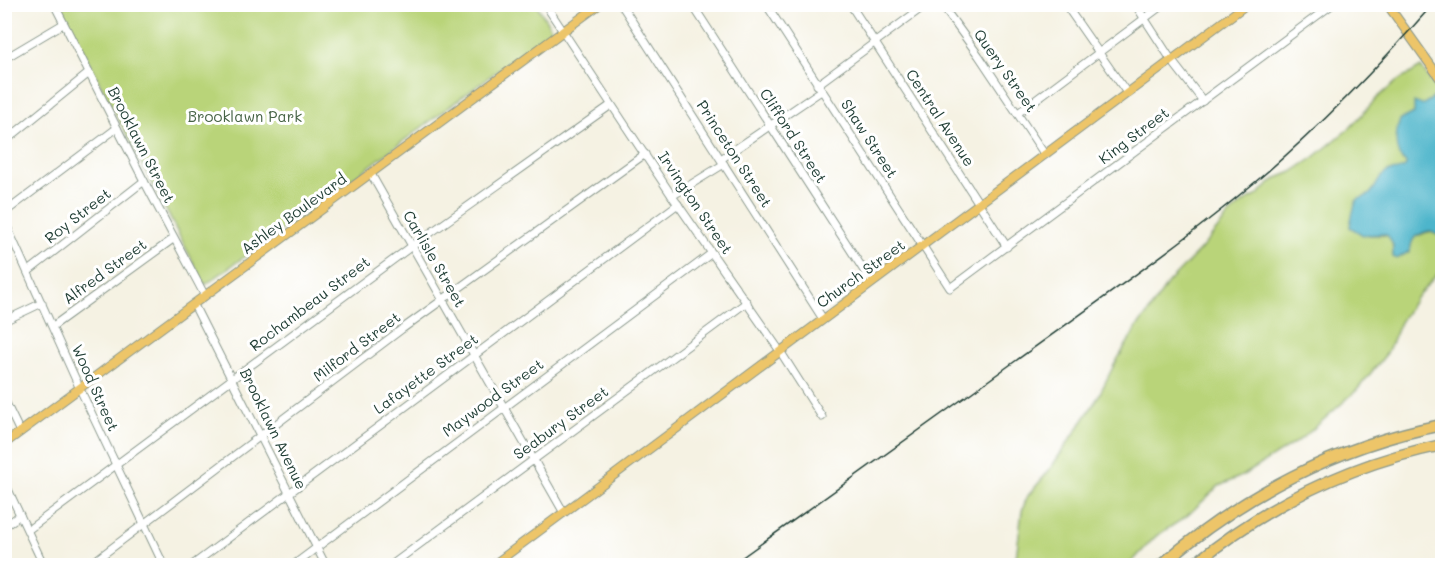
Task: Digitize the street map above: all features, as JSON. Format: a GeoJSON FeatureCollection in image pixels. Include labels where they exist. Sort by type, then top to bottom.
{"type":"FeatureCollection","features":[{"type":"Feature","properties":{"kind":"highway"},"geometry":{"type":"LineString","coordinates":[[1160,566],[1217,520],[1296,475],[1329,459],[1373,444],[1443,425]]}},
{"type":"Feature","properties":{"kind":"highway"},"geometry":{"type":"LineString","coordinates":[[1192,566],[1253,521],[1309,489],[1368,466],[1443,445]]}},
{"type":"Feature","properties":{"kind":"main road","name":"Ashley Boulevard"},"geometry":{"type":"LineString","coordinates":[[4,444],[600,4]]}},
{"type":"Feature","properties":{"kind":"main road","name":"Church Street"},"geometry":{"type":"LineString","coordinates":[[492,566],[1247,4]]}},
{"type":"Feature","properties":{"kind":"main road"},"geometry":{"type":"LineString","coordinates":[[1387,4],[1443,81]]}},
{"type":"Feature","properties":{"kind":"main road"},"geometry":{"type":"LineString","coordinates":[[1439,566],[1443,563]]}},
{"type":"Feature","properties":{"kind":"street","name":"Brooklawn Street"},"geometry":{"type":"LineString","coordinates":[[54,4],[173,239],[205,296]]}},
{"type":"Feature","properties":{"kind":"street","name":"Irvington Street"},"geometry":{"type":"LineString","coordinates":[[545,4],[672,196],[780,351],[822,417]]}},
{"type":"Feature","properties":{"kind":"street","name":"Princeton Street"},"geometry":{"type":"LineString","coordinates":[[621,4],[823,319]]}},
{"type":"Feature","properties":{"kind":"street","name":"Clifford Street"},"geometry":{"type":"LineString","coordinates":[[692,4],[872,283]]}},
{"type":"Feature","properties":{"kind":"street","name":"Shaw Street"},"geometry":{"type":"LineString","coordinates":[[766,4],[950,288]]}},
{"type":"Feature","properties":{"kind":"street","name":"Central Avenue"},"geometry":{"type":"LineString","coordinates":[[850,4],[1006,247]]}},
{"type":"Feature","properties":{"kind":"street"},"geometry":{"type":"LineString","coordinates":[[672,196],[771,126],[874,43],[927,4]]}},
{"type":"Feature","properties":{"kind":"street","name":"Query Street"},"geometry":{"type":"LineString","coordinates":[[941,4],[1045,154]]}},
{"type":"Feature","properties":{"kind":"street"},"geometry":{"type":"LineString","coordinates":[[1065,4],[1127,93]]}},
{"type":"Feature","properties":{"kind":"street"},"geometry":{"type":"LineString","coordinates":[[1135,4],[1172,61],[1203,101]]}},
{"type":"Feature","properties":{"kind":"street"},"geometry":{"type":"LineString","coordinates":[[1018,113],[1164,4]]}},
{"type":"Feature","properties":{"kind":"street","name":"King Street"},"geometry":{"type":"LineString","coordinates":[[950,288],[1334,4]]}},
{"type":"Feature","properties":{"kind":"street"},"geometry":{"type":"LineString","coordinates":[[4,59],[63,24]]}},
{"type":"Feature","properties":{"kind":"street"},"geometry":{"type":"LineString","coordinates":[[4,142],[89,73]]}},
{"type":"Feature","properties":{"kind":"street","name":"Rochambeau Street"},"geometry":{"type":"LineString","coordinates":[[28,530],[412,246],[611,105]]}},
{"type":"Feature","properties":{"kind":"street"},"geometry":{"type":"LineString","coordinates":[[4,213],[117,128]]}},
{"type":"Feature","properties":{"kind":"street","name":"Milford Street"},"geometry":{"type":"LineString","coordinates":[[88,566],[443,300],[645,154]]}},
{"type":"Feature","properties":{"kind":"street","name":"Carlisle Street"},"geometry":{"type":"LineString","coordinates":[[371,174],[564,513]]}},
{"type":"Feature","properties":{"kind":"street","name":"Roy Street"},"geometry":{"type":"LineString","coordinates":[[29,271],[144,182]]}},
{"type":"Feature","properties":{"kind":"street","name":"Lafayette Street"},"geometry":{"type":"LineString","coordinates":[[191,566],[678,204]]}},
{"type":"Feature","properties":{"kind":"street","name":"Wood Street"},"geometry":{"type":"LineString","coordinates":[[4,220],[29,271],[80,389],[164,566]]}},
{"type":"Feature","properties":{"kind":"street","name":"Alfred Street"},"geometry":{"type":"LineString","coordinates":[[53,326],[173,239]]}},
{"type":"Feature","properties":{"kind":"street","name":"Maywood Street"},"geometry":{"type":"LineString","coordinates":[[292,566],[712,253]]}},
{"type":"Feature","properties":{"kind":"street","name":"Seabury Street"},"geometry":{"type":"LineString","coordinates":[[390,566],[747,302]]}},
{"type":"Feature","properties":{"kind":"street"},"geometry":{"type":"LineString","coordinates":[[4,321],[42,303]]}},
{"type":"Feature","properties":{"kind":"street","name":"Brooklawn Avenue"},"geometry":{"type":"LineString","coordinates":[[194,305],[233,378],[326,566]]}},
{"type":"Feature","properties":{"kind":"street"},"geometry":{"type":"LineString","coordinates":[[4,399],[20,432]]}},
{"type":"Feature","properties":{"kind":"street"},"geometry":{"type":"LineString","coordinates":[[4,482],[44,566]]}},
{"type":"Feature","properties":{"kind":"street"},"geometry":{"type":"LineString","coordinates":[[4,527],[20,515]]}},
{"type":"Feature","properties":{"kind":"green space","name":"Brooklawn Park"},"geometry":{"type":"Polygon","coordinates":[[[59,5],[537,5],[552,30],[366,169],[205,285],[59,5]]]}},
{"type":"Feature","properties":{"kind":"green space"},"geometry":{"type":"Polygon","coordinates":[[[1421,67],[1440,94],[1410,116],[1402,119],[1402,160],[1406,166],[1400,171],[1390,171],[1369,195],[1356,201],[1350,227],[1368,235],[1388,236],[1392,242],[1393,257],[1398,258],[1410,251],[1412,238],[1427,232],[1437,234],[1442,237],[1442,269],[1415,299],[1400,322],[1387,353],[1357,390],[1304,437],[1244,475],[1219,486],[1186,517],[1156,536],[1129,565],[1015,566],[1022,511],[1027,497],[1072,437],[1097,399],[1137,327],[1168,283],[1201,249],[1229,215],[1244,202],[1256,196],[1277,178],[1292,172],[1313,158],[1351,127],[1376,99],[1396,82],[1421,67]]]}},
{"type":"Feature","properties":{"kind":"water"},"geometry":{"type":"Polygon","coordinates":[[[1440,94],[1442,96],[1442,237],[1429,231],[1420,234],[1413,240],[1410,251],[1397,259],[1393,257],[1393,245],[1388,236],[1384,234],[1363,235],[1350,227],[1354,209],[1357,200],[1370,194],[1384,174],[1406,166],[1396,143],[1400,120],[1414,113],[1414,102],[1422,105],[1440,94]]]}},
{"type":"Feature","properties":{"kind":"railway"},"geometry":{"type":"LineString","coordinates":[[730,566],[1200,226],[1260,178],[1328,116],[1433,4]]}}]}
